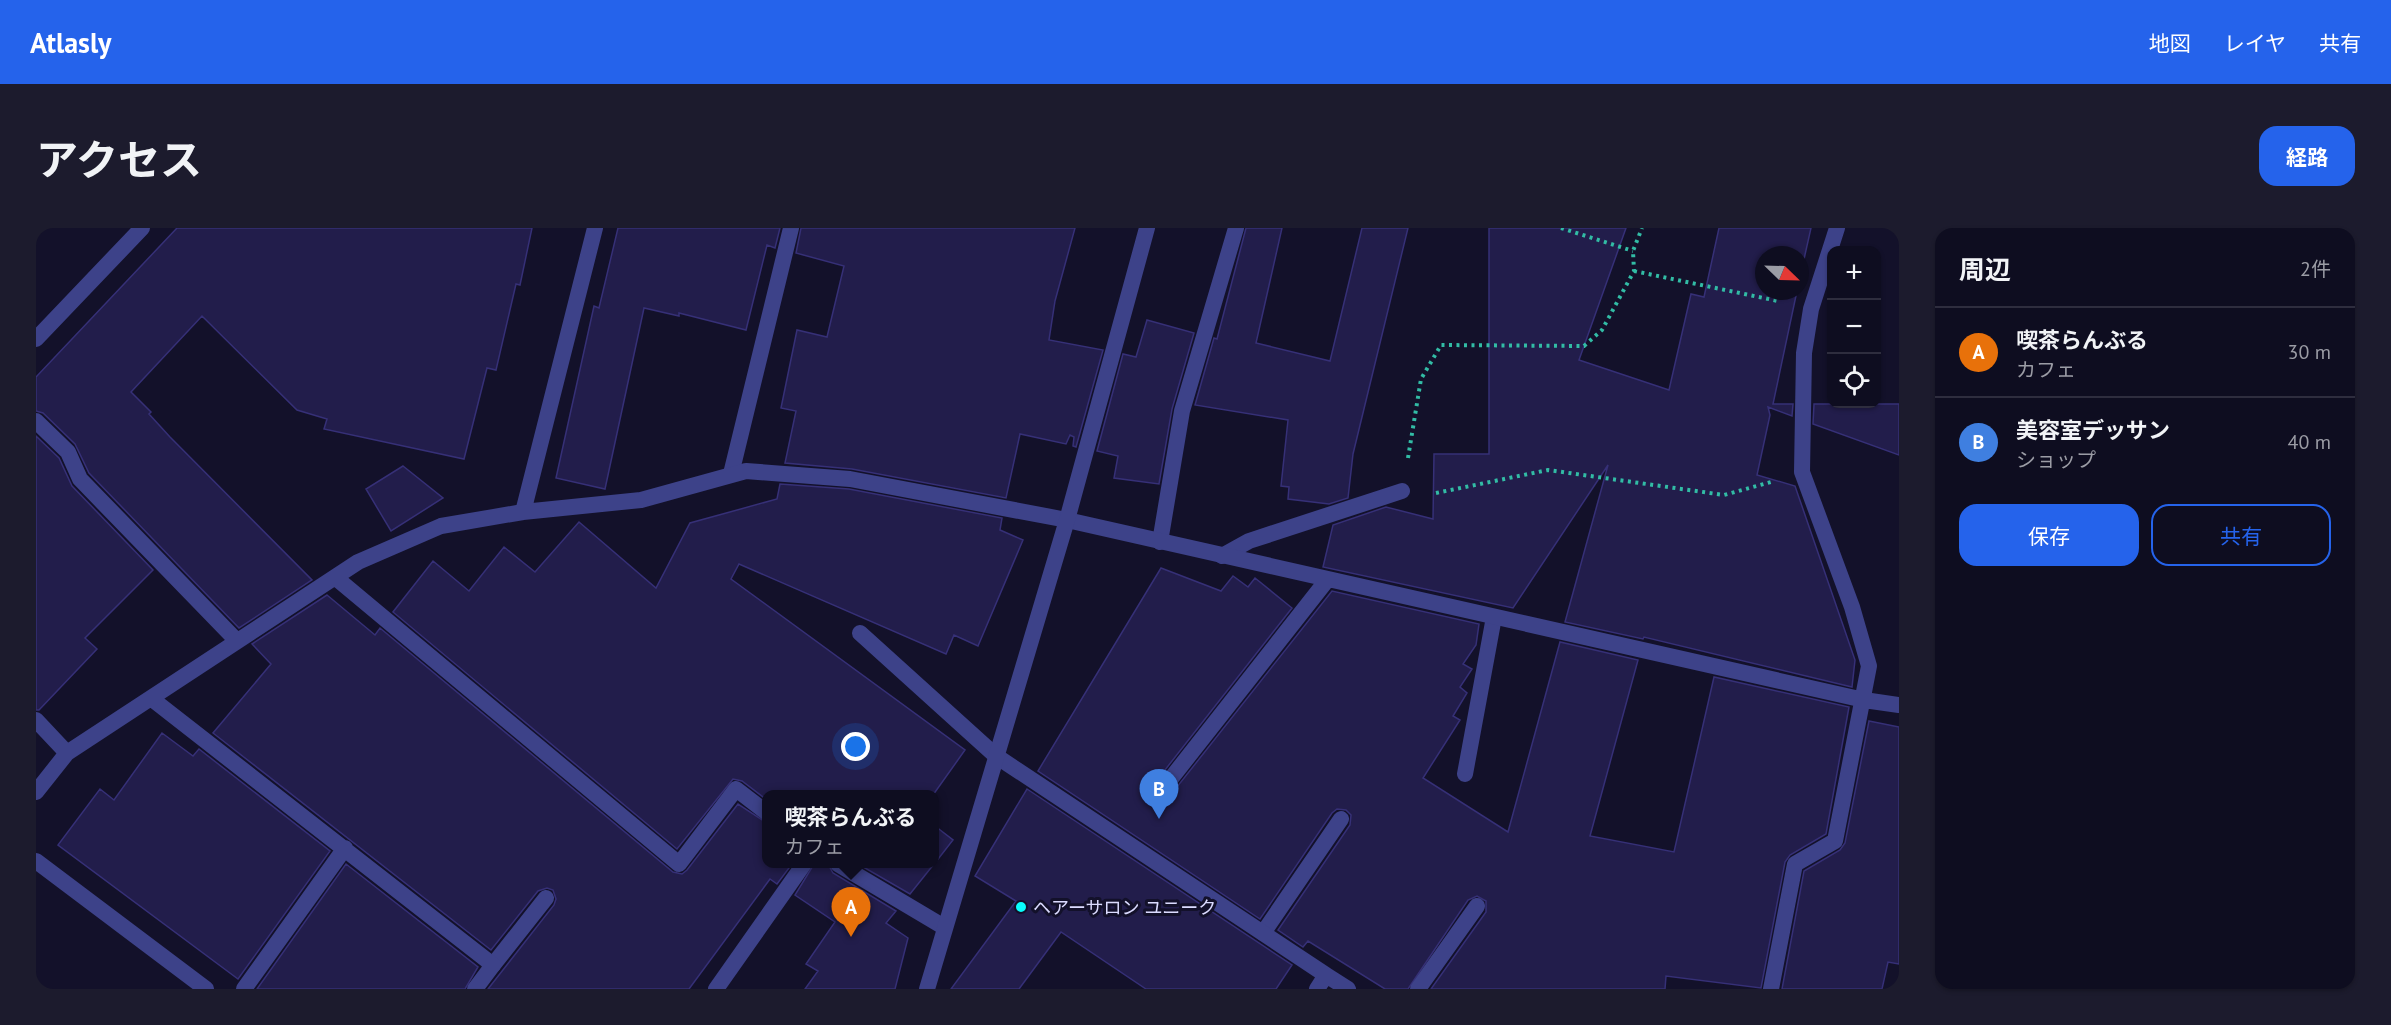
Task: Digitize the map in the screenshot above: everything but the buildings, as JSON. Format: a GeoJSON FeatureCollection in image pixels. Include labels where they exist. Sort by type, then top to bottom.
{"type":"FeatureCollection","features":[{"type":"Feature","properties":{"kind":"street"},"geometry":{"type":"LineString","coordinates":[[36,339],[142,228]]}},
{"type":"Feature","properties":{"kind":"street"},"geometry":{"type":"LineString","coordinates":[[523,512],[595,228]]}},
{"type":"Feature","properties":{"kind":"street"},"geometry":{"type":"LineString","coordinates":[[732,474],[791,228]]}},
{"type":"Feature","properties":{"kind":"street"},"geometry":{"type":"LineString","coordinates":[[927,989],[1067,520],[1147,228]]}},
{"type":"Feature","properties":{"kind":"street"},"geometry":{"type":"LineString","coordinates":[[1160,542],[1182,411],[1236,228]]}},
{"type":"Feature","properties":{"kind":"street"},"geometry":{"type":"LineString","coordinates":[[1771,989],[1795,864],[1835,841],[1869,666],[1852,607],[1803,472],[1804,353],[1811,309],[1837,228]]}},
{"type":"Feature","properties":{"kind":"street"},"geometry":{"type":"LineString","coordinates":[[36,421],[68,452],[81,479],[237,641]]}},
{"type":"Feature","properties":{"kind":"street"},"geometry":{"type":"LineString","coordinates":[[36,792],[67,753],[358,562],[441,526],[523,512],[641,500],[746,471],[850,479],[1067,520],[1494,618],[1864,700],[1899,705]]}},
{"type":"Feature","properties":{"kind":"street"},"geometry":{"type":"LineString","coordinates":[[1221,556],[1249,541],[1402,491]]}},
{"type":"Feature","properties":{"kind":"street"},"geometry":{"type":"LineString","coordinates":[[336,578],[679,864],[736,789],[762,809]]}},
{"type":"Feature","properties":{"kind":"street"},"geometry":{"type":"LineString","coordinates":[[1169,782],[1327,580]]}},
{"type":"Feature","properties":{"kind":"street"},"geometry":{"type":"LineString","coordinates":[[1465,774],[1494,618]]}},
{"type":"Feature","properties":{"kind":"street"},"geometry":{"type":"LineString","coordinates":[[860,633],[996,756],[1263,933],[1322,982],[1348,989]]}},
{"type":"Feature","properties":{"kind":"street"},"geometry":{"type":"LineString","coordinates":[[152,699],[493,964]]}},
{"type":"Feature","properties":{"kind":"street"},"geometry":{"type":"LineString","coordinates":[[36,720],[67,753]]}},
{"type":"Feature","properties":{"kind":"street"},"geometry":{"type":"LineString","coordinates":[[1263,933],[1341,819]]}},
{"type":"Feature","properties":{"kind":"street"},"geometry":{"type":"LineString","coordinates":[[244,989],[345,848]]}},
{"type":"Feature","properties":{"kind":"street"},"geometry":{"type":"LineString","coordinates":[[36,861],[206,989]]}},
{"type":"Feature","properties":{"kind":"street"},"geometry":{"type":"LineString","coordinates":[[716,989],[801,868]]}},
{"type":"Feature","properties":{"kind":"street"},"geometry":{"type":"LineString","coordinates":[[845,868],[944,927]]}},
{"type":"Feature","properties":{"kind":"street"},"geometry":{"type":"LineString","coordinates":[[475,989],[546,898]]}},
{"type":"Feature","properties":{"kind":"street"},"geometry":{"type":"LineString","coordinates":[[1418,989],[1477,906]]}},
{"type":"Feature","properties":{"kind":"path"},"geometry":{"type":"LineString","coordinates":[[1560,228],[1633,251]]}},
{"type":"Feature","properties":{"kind":"path"},"geometry":{"type":"LineString","coordinates":[[1642,228],[1633,251],[1634,271],[1602,330],[1584,346],[1441,345],[1421,379],[1402,491],[1436,493],[1548,470],[1724,495],[1803,472]]}},
{"type":"Feature","properties":{"kind":"path"},"geometry":{"type":"LineString","coordinates":[[1634,271],[1811,309]]}},
{"type":"Feature","properties":{"kind":"place","name":"美容室デッサン"},"geometry":{"type":"Point","coordinates":[1159,819]}},
{"type":"Feature","properties":{"kind":"place","name":"ヘアーサロン ユニーク"},"geometry":{"type":"Point","coordinates":[1021,907]}},
{"type":"Feature","properties":{"kind":"place","name":"喫茶らんぶる"},"geometry":{"type":"Point","coordinates":[851,937]}}]}
